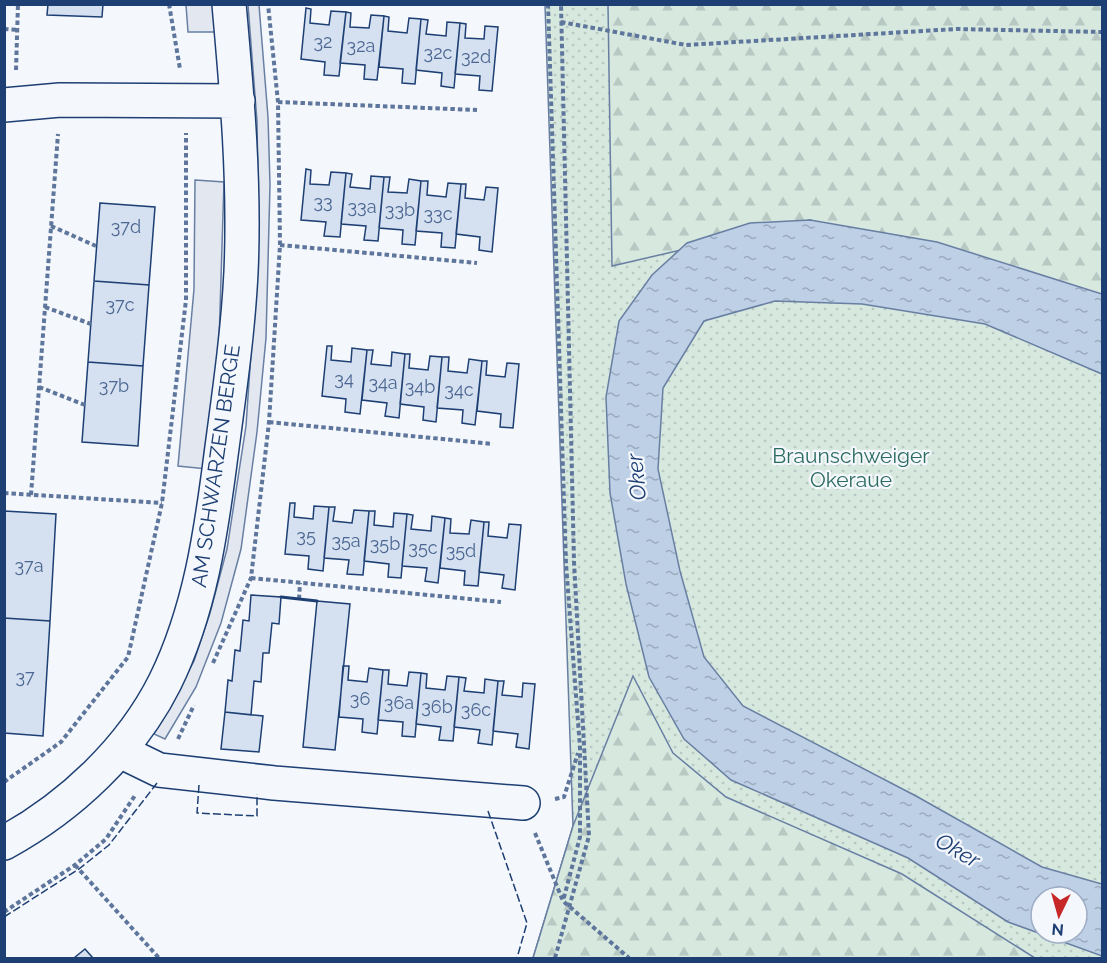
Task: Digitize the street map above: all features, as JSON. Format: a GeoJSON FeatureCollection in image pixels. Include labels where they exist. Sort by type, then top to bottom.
{"type":"FeatureCollection","features":[{"type":"Feature","properties":{"kind":"street","name":"AM SCHWARZEN BERGE"},"geometry":{"type":"LineString","coordinates":[[4,843],[30,829],[69,799],[120,751],[140,725],[165,683],[189,625],[203,572],[224,432],[241,273],[238,101],[229,4]]}},
{"type":"Feature","properties":{"kind":"street"},"geometry":{"type":"LineString","coordinates":[[9,105],[60,100],[238,101]]}},
{"type":"Feature","properties":{"kind":"street"},"geometry":{"type":"LineString","coordinates":[[120,751],[159,770],[274,783],[523,803]]}},
{"type":"Feature","properties":{"kind":"path"},"geometry":{"type":"LineString","coordinates":[[9,105],[18,30],[18,4]]}},
{"type":"Feature","properties":{"kind":"path"},"geometry":{"type":"LineString","coordinates":[[4,782],[61,742],[128,657],[162,503],[186,300],[186,100],[169,4]]}},
{"type":"Feature","properties":{"kind":"path"},"geometry":{"type":"LineString","coordinates":[[548,4],[566,564],[580,748],[580,837],[563,901]]}},
{"type":"Feature","properties":{"kind":"path"},"geometry":{"type":"LineString","coordinates":[[555,958],[589,836],[574,562],[561,4]]}},
{"type":"Feature","properties":{"kind":"path"},"geometry":{"type":"LineString","coordinates":[[561,22],[686,45],[956,29],[1102,32]]}},
{"type":"Feature","properties":{"kind":"path"},"geometry":{"type":"LineString","coordinates":[[4,29],[18,30]]}},
{"type":"Feature","properties":{"kind":"path"},"geometry":{"type":"LineString","coordinates":[[31,495],[60,100]]}},
{"type":"Feature","properties":{"kind":"path"},"geometry":{"type":"LineString","coordinates":[[278,102],[477,110]]}},
{"type":"Feature","properties":{"kind":"path"},"geometry":{"type":"LineString","coordinates":[[51,226],[96,246]]}},
{"type":"Feature","properties":{"kind":"path"},"geometry":{"type":"LineString","coordinates":[[280,244],[477,263]]}},
{"type":"Feature","properties":{"kind":"path"},"geometry":{"type":"LineString","coordinates":[[45,307],[91,324]]}},
{"type":"Feature","properties":{"kind":"path"},"geometry":{"type":"LineString","coordinates":[[39,387],[85,405]]}},
{"type":"Feature","properties":{"kind":"path"},"geometry":{"type":"LineString","coordinates":[[269,422],[493,444]]}},
{"type":"Feature","properties":{"kind":"path"},"geometry":{"type":"LineString","coordinates":[[4,493],[162,503]]}},
{"type":"Feature","properties":{"kind":"path"},"geometry":{"type":"LineString","coordinates":[[251,578],[501,602]]}},
{"type":"Feature","properties":{"kind":"path"},"geometry":{"type":"LineString","coordinates":[[299,599],[300,583]]}},
{"type":"Feature","properties":{"kind":"path"},"geometry":{"type":"LineString","coordinates":[[585,733],[564,797],[523,803],[568,909],[629,958]]}},
{"type":"Feature","properties":{"kind":"path"},"geometry":{"type":"LineString","coordinates":[[4,912],[75,865],[106,839],[138,793]]}},
{"type":"Feature","properties":{"kind":"path"},"geometry":{"type":"LineString","coordinates":[[75,865],[159,958]]}},
{"type":"Feature","properties":{"kind":"green space","name":"Braunschweiger Okeraue"},"geometry":{"type":"Polygon","coordinates":[[[545,5],[1102,5],[1102,958],[533,958],[573,826],[545,5]]]}},
{"type":"Feature","properties":{"kind":"green space"},"geometry":{"type":"Polygon","coordinates":[[[608,5],[1102,5],[1102,300],[810,220],[612,266],[608,5]]]}},
{"type":"Feature","properties":{"kind":"green space"},"geometry":{"type":"Polygon","coordinates":[[[633,676],[673,753],[726,797],[902,874],[1035,958],[533,958],[573,826],[633,676]]]}},
{"type":"Feature","properties":{"kind":"shaded area"},"geometry":{"type":"Polygon","coordinates":[[[186,5],[214,5],[215,32],[188,32],[186,5]]]}},
{"type":"Feature","properties":{"kind":"shaded area"},"geometry":{"type":"Polygon","coordinates":[[[248,5],[259,5],[268,117],[270,185],[266,338],[257,432],[241,549],[221,623],[196,687],[165,739],[154,734],[194,661],[227,549],[246,426],[255,293],[258,181],[257,121],[248,5]]]}},
{"type":"Feature","properties":{"kind":"shaded area"},"geometry":{"type":"Polygon","coordinates":[[[195,180],[224,182],[219,343],[207,469],[178,466],[194,289],[195,180]]]}},
{"type":"Feature","properties":{"kind":"water","name":"Oker"},"geometry":{"type":"Polygon","coordinates":[[[810,220],[937,242],[1102,294],[1102,374],[985,324],[862,304],[775,301],[704,321],[663,388],[658,469],[680,571],[704,657],[743,706],[916,796],[1042,867],[1102,884],[1102,956],[1072,945],[1089,945],[1089,885],[1029,885],[1029,930],[1008,922],[908,858],[731,780],[684,739],[649,677],[626,584],[610,493],[606,397],[619,321],[652,275],[687,243],[750,223],[810,220]]]}},
{"type":"Feature","properties":{"kind":"building"},"geometry":{"type":"Polygon","coordinates":[[[48,4],[103,4],[102,17],[47,15],[48,4]]]}},
{"type":"Feature","properties":{"kind":"building"},"geometry":{"type":"Polygon","coordinates":[[[306,8],[311,9],[310,23],[329,25],[331,11],[346,12],[339,76],[324,75],[325,62],[301,59],[306,8]]]}},
{"type":"Feature","properties":{"kind":"building"},"geometry":{"type":"Polygon","coordinates":[[[346,12],[351,13],[350,27],[369,28],[371,15],[384,16],[377,80],[364,79],[365,65],[340,63],[346,12]]]}},
{"type":"Feature","properties":{"kind":"building"},"geometry":{"type":"Polygon","coordinates":[[[384,16],[389,17],[388,31],[407,33],[409,18],[421,19],[415,84],[402,83],[403,69],[379,67],[384,16]]]}},
{"type":"Feature","properties":{"kind":"building"},"geometry":{"type":"Polygon","coordinates":[[[421,19],[428,20],[426,34],[446,36],[447,22],[460,23],[454,88],[441,86],[442,73],[416,70],[421,19]]]}},
{"type":"Feature","properties":{"kind":"building"},"geometry":{"type":"Polygon","coordinates":[[[460,23],[466,24],[465,38],[484,39],[485,26],[498,27],[492,91],[479,90],[480,76],[455,74],[460,23]]]}},
{"type":"Feature","properties":{"kind":"building"},"geometry":{"type":"Polygon","coordinates":[[[306,169],[311,170],[310,184],[329,185],[331,172],[346,173],[340,237],[324,236],[326,222],[301,220],[306,169]]]}},
{"type":"Feature","properties":{"kind":"building"},"geometry":{"type":"Polygon","coordinates":[[[346,173],[352,174],[350,187],[370,189],[371,176],[384,177],[378,241],[364,240],[366,226],[341,224],[346,173]]]}},
{"type":"Feature","properties":{"kind":"building"},"geometry":{"type":"Polygon","coordinates":[[[384,177],[390,177],[388,192],[407,193],[409,179],[421,181],[415,245],[402,244],[403,230],[379,228],[384,177]]]}},
{"type":"Feature","properties":{"kind":"building"},"geometry":{"type":"Polygon","coordinates":[[[421,181],[428,181],[427,195],[446,197],[448,183],[461,184],[455,248],[441,247],[442,233],[416,231],[421,181]]]}},
{"type":"Feature","properties":{"kind":"building"},"geometry":{"type":"Polygon","coordinates":[[[461,184],[466,184],[465,198],[484,200],[486,187],[498,188],[492,252],[479,250],[480,237],[456,234],[461,184]]]}},
{"type":"Feature","properties":{"kind":"building"},"geometry":{"type":"Polygon","coordinates":[[[100,203],[155,207],[149,285],[94,281],[100,203]]]}},
{"type":"Feature","properties":{"kind":"building"},"geometry":{"type":"Polygon","coordinates":[[[94,281],[149,285],[143,366],[88,362],[94,281]]]}},
{"type":"Feature","properties":{"kind":"building"},"geometry":{"type":"Polygon","coordinates":[[[327,346],[332,346],[331,360],[351,362],[352,348],[367,350],[360,414],[345,412],[346,399],[322,396],[327,346]]]}},
{"type":"Feature","properties":{"kind":"building"},"geometry":{"type":"Polygon","coordinates":[[[367,350],[373,350],[371,364],[391,366],[392,352],[405,354],[399,418],[385,416],[387,403],[362,400],[367,350]]]}},
{"type":"Feature","properties":{"kind":"building"},"geometry":{"type":"Polygon","coordinates":[[[405,354],[410,354],[409,368],[428,370],[430,356],[442,357],[436,422],[423,420],[424,407],[400,404],[405,354]]]}},
{"type":"Feature","properties":{"kind":"building"},"geometry":{"type":"Polygon","coordinates":[[[442,357],[449,357],[448,371],[467,373],[469,359],[482,361],[475,425],[462,423],[463,410],[437,408],[442,357]]]}},
{"type":"Feature","properties":{"kind":"building"},"geometry":{"type":"Polygon","coordinates":[[[482,361],[487,361],[486,375],[505,377],[507,363],[519,364],[513,428],[500,427],[501,414],[477,411],[482,361]]]}},
{"type":"Feature","properties":{"kind":"building"},"geometry":{"type":"Polygon","coordinates":[[[88,362],[143,366],[138,446],[82,442],[88,362]]]}},
{"type":"Feature","properties":{"kind":"building"},"geometry":{"type":"Polygon","coordinates":[[[290,503],[295,503],[294,517],[313,519],[314,506],[329,507],[323,571],[308,569],[309,556],[285,554],[290,503]]]}},
{"type":"Feature","properties":{"kind":"building"},"geometry":{"type":"Polygon","coordinates":[[[329,507],[335,507],[333,521],[352,523],[354,510],[369,511],[363,575],[347,574],[349,560],[324,558],[329,507]]]}},
{"type":"Feature","properties":{"kind":"building"},"geometry":{"type":"Polygon","coordinates":[[[4,511],[56,514],[50,621],[4,618],[4,511]]]}},
{"type":"Feature","properties":{"kind":"building"},"geometry":{"type":"Polygon","coordinates":[[[369,511],[375,511],[374,525],[393,527],[394,513],[407,514],[401,578],[388,577],[389,564],[364,561],[369,511]]]}},
{"type":"Feature","properties":{"kind":"building"},"geometry":{"type":"Polygon","coordinates":[[[407,514],[413,515],[411,529],[431,531],[432,516],[445,518],[438,583],[425,581],[427,568],[402,566],[407,514]]]}},
{"type":"Feature","properties":{"kind":"building"},"geometry":{"type":"Polygon","coordinates":[[[445,518],[451,519],[450,533],[469,534],[471,520],[484,522],[478,586],[464,585],[465,571],[440,568],[445,518]]]}},
{"type":"Feature","properties":{"kind":"building"},"geometry":{"type":"Polygon","coordinates":[[[484,522],[489,522],[488,536],[507,538],[509,524],[521,525],[515,590],[502,588],[504,575],[479,572],[484,522]]]}},
{"type":"Feature","properties":{"kind":"building"},"geometry":{"type":"Polygon","coordinates":[[[251,595],[281,597],[279,624],[272,623],[269,653],[263,653],[261,682],[254,681],[251,715],[225,712],[228,680],[232,681],[235,650],[240,651],[243,620],[249,621],[251,595]]]}},
{"type":"Feature","properties":{"kind":"building"},"geometry":{"type":"Polygon","coordinates":[[[317,601],[350,604],[335,750],[303,747],[317,601]]]}},
{"type":"Feature","properties":{"kind":"building"},"geometry":{"type":"Polygon","coordinates":[[[4,618],[50,621],[43,736],[4,733],[4,618]]]}},
{"type":"Feature","properties":{"kind":"building"},"geometry":{"type":"Polygon","coordinates":[[[343,666],[349,666],[348,680],[367,682],[369,668],[383,670],[377,734],[362,732],[363,719],[339,717],[343,666]]]}},
{"type":"Feature","properties":{"kind":"building"},"geometry":{"type":"Polygon","coordinates":[[[383,670],[389,670],[388,684],[407,686],[409,672],[421,673],[415,737],[402,736],[403,722],[378,720],[383,670]]]}},
{"type":"Feature","properties":{"kind":"building"},"geometry":{"type":"Polygon","coordinates":[[[421,673],[427,674],[426,688],[445,690],[447,676],[459,677],[453,741],[439,740],[441,727],[416,724],[421,673]]]}},
{"type":"Feature","properties":{"kind":"building"},"geometry":{"type":"Polygon","coordinates":[[[459,677],[466,678],[464,691],[484,693],[485,679],[498,681],[492,745],[478,743],[480,730],[454,727],[459,677]]]}},
{"type":"Feature","properties":{"kind":"building"},"geometry":{"type":"Polygon","coordinates":[[[498,681],[504,681],[502,695],[522,697],[523,683],[535,684],[529,749],[516,747],[518,734],[493,731],[498,681]]]}},
{"type":"Feature","properties":{"kind":"building"},"geometry":{"type":"Polygon","coordinates":[[[225,712],[263,716],[259,752],[221,749],[225,712]]]}},
{"type":"Feature","properties":{"kind":"building"},"geometry":{"type":"Polygon","coordinates":[[[85,949],[93,958],[74,958],[85,949]]]}},
{"type":"Feature","properties":{"kind":"fence"},"geometry":{"type":"LineString","coordinates":[[4,917],[79,869],[109,845],[157,783]]}},
{"type":"Feature","properties":{"kind":"fence"},"geometry":{"type":"LineString","coordinates":[[199,785],[197,813],[257,816],[257,794]]}},
{"type":"Feature","properties":{"kind":"fence"},"geometry":{"type":"LineString","coordinates":[[488,811],[527,923],[517,958]]}},
{"type":"Feature","properties":{"kind":"wall"},"geometry":{"type":"LineString","coordinates":[[281,597],[317,601]]}}]}
